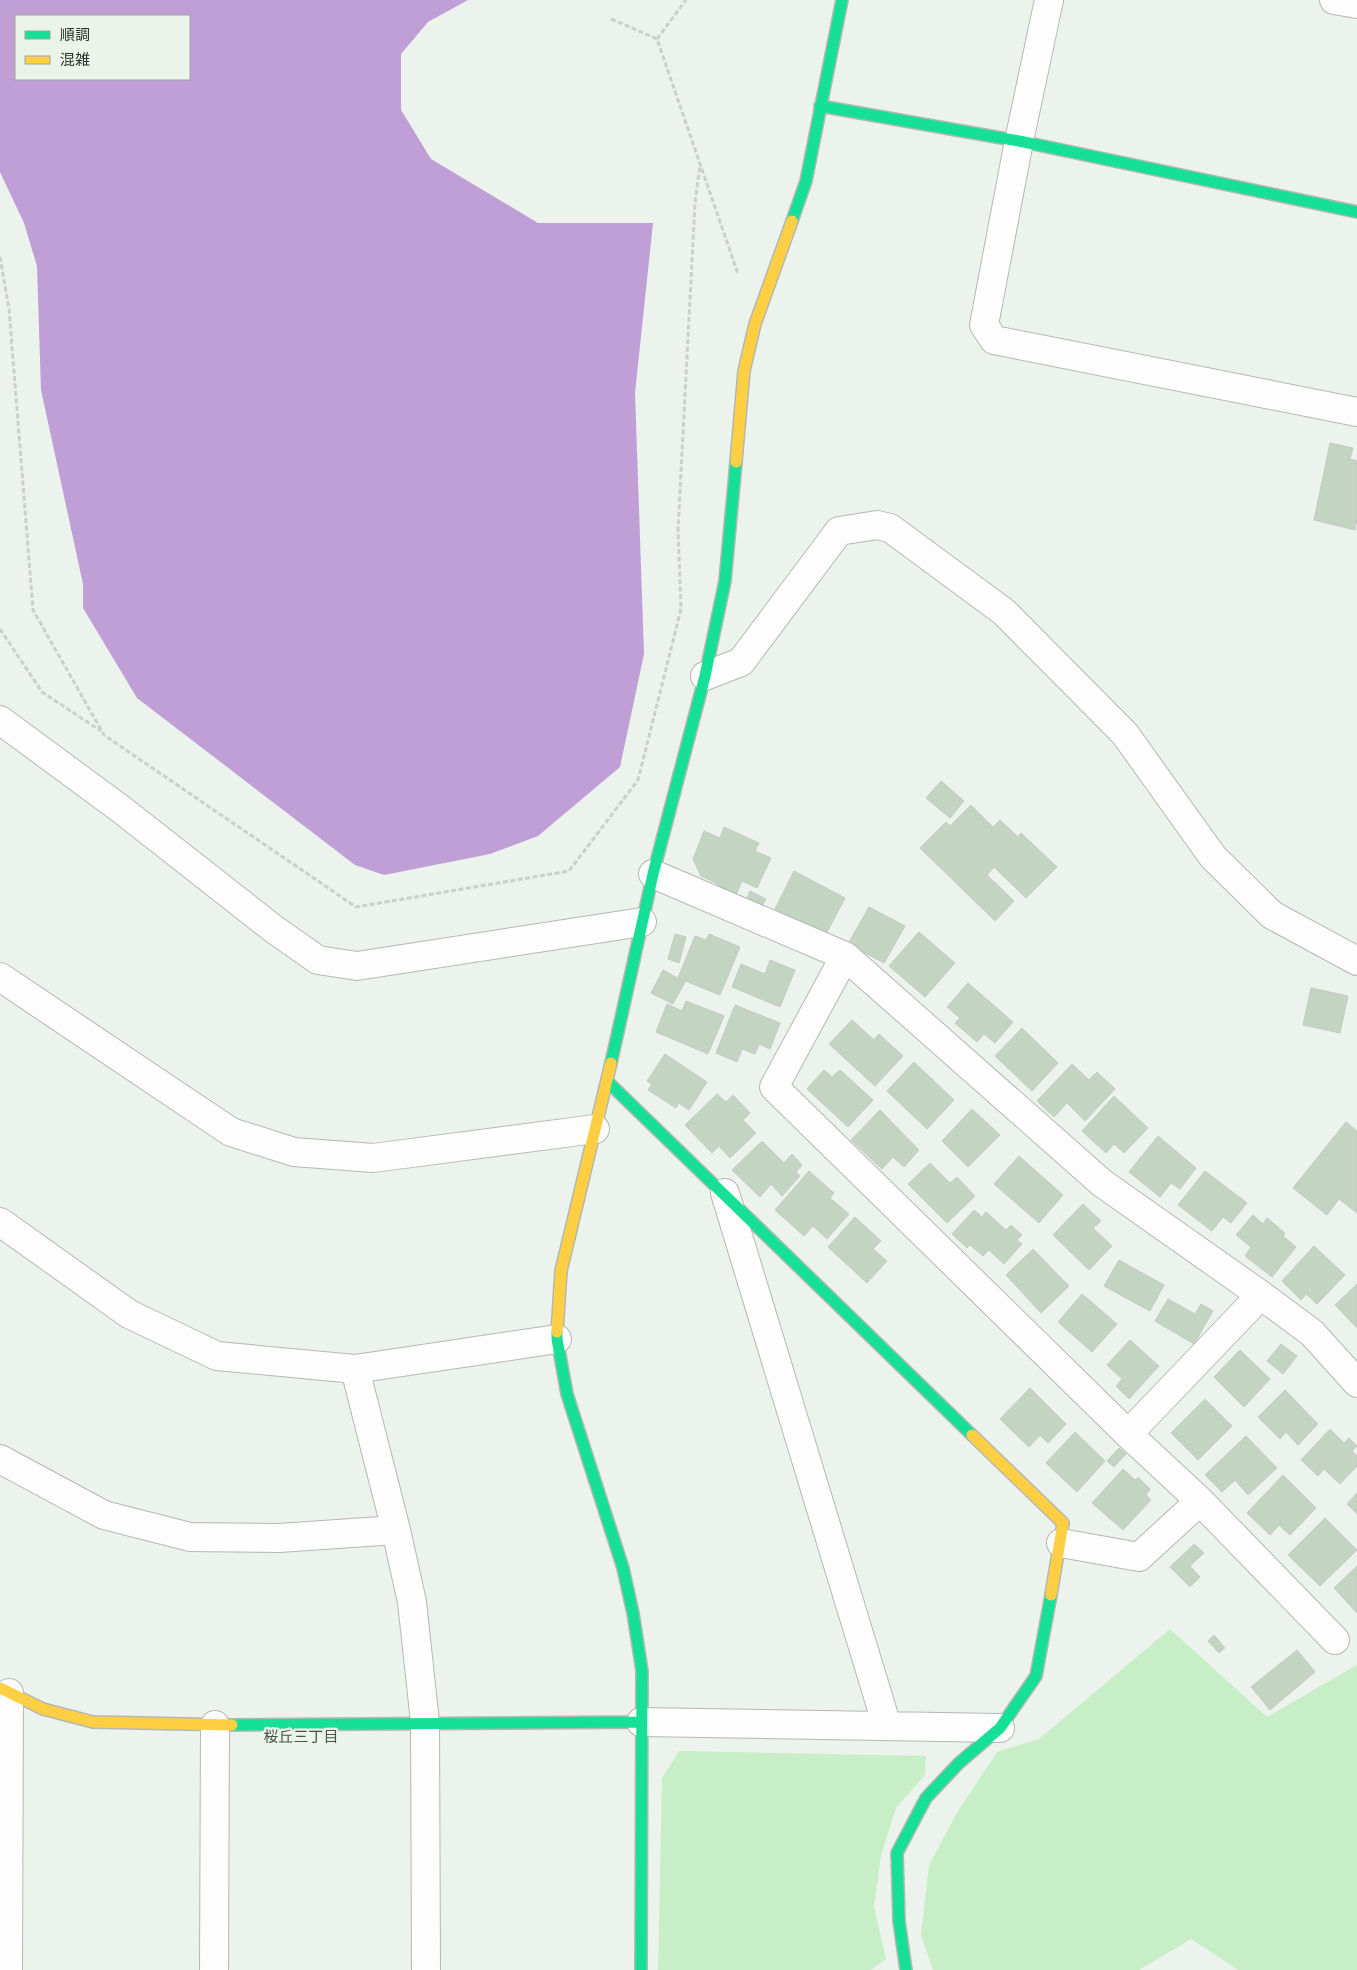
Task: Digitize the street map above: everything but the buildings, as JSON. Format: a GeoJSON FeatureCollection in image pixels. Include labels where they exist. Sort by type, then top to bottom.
{"type":"FeatureCollection","features":[{"type":"Feature","properties":{"kind":"street"},"geometry":{"type":"LineString","coordinates":[[641,1970],[642,1671],[633,1613],[620,1560],[568,1394],[558,1339],[561,1271],[608,1080],[653,874],[705,676],[725,581],[744,371],[755,324],[806,181],[842,0]]}},
{"type":"Feature","properties":{"kind":"street"},"geometry":{"type":"LineString","coordinates":[[1049,0],[1018,141],[984,325],[994,340],[1357,412]]}},
{"type":"Feature","properties":{"kind":"street"},"geometry":{"type":"LineString","coordinates":[[1334,0],[1357,4]]}},
{"type":"Feature","properties":{"kind":"street"},"geometry":{"type":"LineString","coordinates":[[820,106],[1018,141],[1357,212]]}},
{"type":"Feature","properties":{"kind":"street"},"geometry":{"type":"LineString","coordinates":[[705,676],[742,662],[840,531],[877,525],[890,528],[1004,612],[1125,734],[1213,857],[1272,915],[1357,961]]}},
{"type":"Feature","properties":{"kind":"street"},"geometry":{"type":"LineString","coordinates":[[0,720],[122,810],[275,930],[318,960],[357,966],[642,922]]}},
{"type":"Feature","properties":{"kind":"street"},"geometry":{"type":"LineString","coordinates":[[653,874],[845,956],[1102,1183],[1312,1333],[1357,1383]]}},
{"type":"Feature","properties":{"kind":"street"},"geometry":{"type":"LineString","coordinates":[[845,956],[774,1087],[1128,1434],[1200,1501],[1335,1640]]}},
{"type":"Feature","properties":{"kind":"street"},"geometry":{"type":"LineString","coordinates":[[0,977],[231,1132],[294,1152],[373,1158],[595,1129]]}},
{"type":"Feature","properties":{"kind":"street"},"geometry":{"type":"LineString","coordinates":[[608,1080],[1063,1523],[1061,1543],[1036,1676],[1000,1728],[959,1763],[926,1798],[898,1852],[899,1921],[906,1970]]}},
{"type":"Feature","properties":{"kind":"street"},"geometry":{"type":"LineString","coordinates":[[725,1193],[887,1726]]}},
{"type":"Feature","properties":{"kind":"street"},"geometry":{"type":"LineString","coordinates":[[0,1222],[129,1314],[218,1356],[355,1369],[558,1339]]}},
{"type":"Feature","properties":{"kind":"street"},"geometry":{"type":"LineString","coordinates":[[1128,1434],[1261,1295]]}},
{"type":"Feature","properties":{"kind":"street"},"geometry":{"type":"LineString","coordinates":[[355,1369],[396,1530],[412,1602],[425,1722],[426,1970]]}},
{"type":"Feature","properties":{"kind":"street"},"geometry":{"type":"LineString","coordinates":[[0,1459],[104,1515],[190,1537],[279,1538],[396,1530]]}},
{"type":"Feature","properties":{"kind":"street"},"geometry":{"type":"LineString","coordinates":[[1061,1543],[1139,1557],[1200,1501]]}},
{"type":"Feature","properties":{"kind":"street"},"geometry":{"type":"LineString","coordinates":[[8,1970],[4,1690],[43,1709],[94,1722],[215,1725],[425,1722],[641,1722],[1000,1728]]}},
{"type":"Feature","properties":{"kind":"street"},"geometry":{"type":"LineString","coordinates":[[214,1970],[215,1725]]}},
{"type":"Feature","properties":{"kind":"path"},"geometry":{"type":"LineString","coordinates":[[657,39],[686,0]]}},
{"type":"Feature","properties":{"kind":"path"},"geometry":{"type":"LineString","coordinates":[[611,19],[657,39],[738,275],[765,294]]}},
{"type":"Feature","properties":{"kind":"path"},"geometry":{"type":"LineString","coordinates":[[0,257],[9,310],[33,610],[104,735],[356,907],[569,871],[638,780],[681,609],[678,530],[695,203],[700,165]]}},
{"type":"Feature","properties":{"kind":"path"},"geometry":{"type":"LineString","coordinates":[[0,630],[42,692],[102,731]]}},
{"type":"Feature","properties":{"kind":"green space"},"geometry":{"type":"Polygon","coordinates":[[[1170,1629],[1267,1717],[1357,1665],[1357,1970],[1238,1970],[1191,1939],[1139,1970],[933,1970],[921,1935],[929,1865],[958,1811],[997,1752],[1039,1739],[1170,1629]]]}},
{"type":"Feature","properties":{"kind":"green space"},"geometry":{"type":"Polygon","coordinates":[[[679,1751],[926,1756],[925,1775],[896,1808],[881,1855],[874,1907],[886,1959],[871,1970],[658,1970],[662,1778],[679,1751]]]}},
{"type":"Feature","properties":{"kind":"shaded area"},"geometry":{"type":"Polygon","coordinates":[[[0,0],[468,0],[428,22],[401,54],[401,110],[431,159],[538,223],[653,223],[635,393],[644,654],[620,767],[538,836],[490,854],[384,875],[355,865],[137,698],[83,608],[83,584],[41,390],[37,266],[24,223],[0,172],[0,0]]]}},
{"type":"Feature","properties":{"kind":"traffic: fast"},"geometry":{"type":"LineString","coordinates":[[792,221],[806,181],[842,0]]}},
{"type":"Feature","properties":{"kind":"traffic: fast"},"geometry":{"type":"LineString","coordinates":[[820,106],[1019,141],[1357,212]]}},
{"type":"Feature","properties":{"kind":"traffic: fast"},"geometry":{"type":"LineString","coordinates":[[611,1063],[653,874],[705,676],[725,581],[736,462]]}},
{"type":"Feature","properties":{"kind":"traffic: fast"},"geometry":{"type":"LineString","coordinates":[[607,1081],[972,1435]]}},
{"type":"Feature","properties":{"kind":"traffic: fast"},"geometry":{"type":"LineString","coordinates":[[557,1332],[567,1394],[623,1568],[633,1613],[642,1671],[641,1970]]}},
{"type":"Feature","properties":{"kind":"traffic: fast"},"geometry":{"type":"LineString","coordinates":[[906,1970],[899,1921],[897,1853],[926,1798],[959,1763],[1000,1728],[1036,1676],[1051,1595]]}},
{"type":"Feature","properties":{"kind":"traffic: fast"},"geometry":{"type":"LineString","coordinates":[[232,1725],[641,1722]]}},
{"type":"Feature","properties":{"kind":"traffic: slow"},"geometry":{"type":"LineString","coordinates":[[736,462],[744,371],[755,324],[792,221]]}},
{"type":"Feature","properties":{"kind":"traffic: slow"},"geometry":{"type":"LineString","coordinates":[[557,1332],[561,1271],[611,1063]]}},
{"type":"Feature","properties":{"kind":"traffic: slow"},"geometry":{"type":"LineString","coordinates":[[972,1435],[1063,1523],[1051,1595]]}},
{"type":"Feature","properties":{"kind":"traffic: slow"},"geometry":{"type":"LineString","coordinates":[[0,1688],[43,1709],[93,1722],[232,1725]]}},
{"type":"Feature","properties":{"kind":"district","name":"桜丘三丁目"},"geometry":{"type":"Point","coordinates":[301,1737]}}]}
